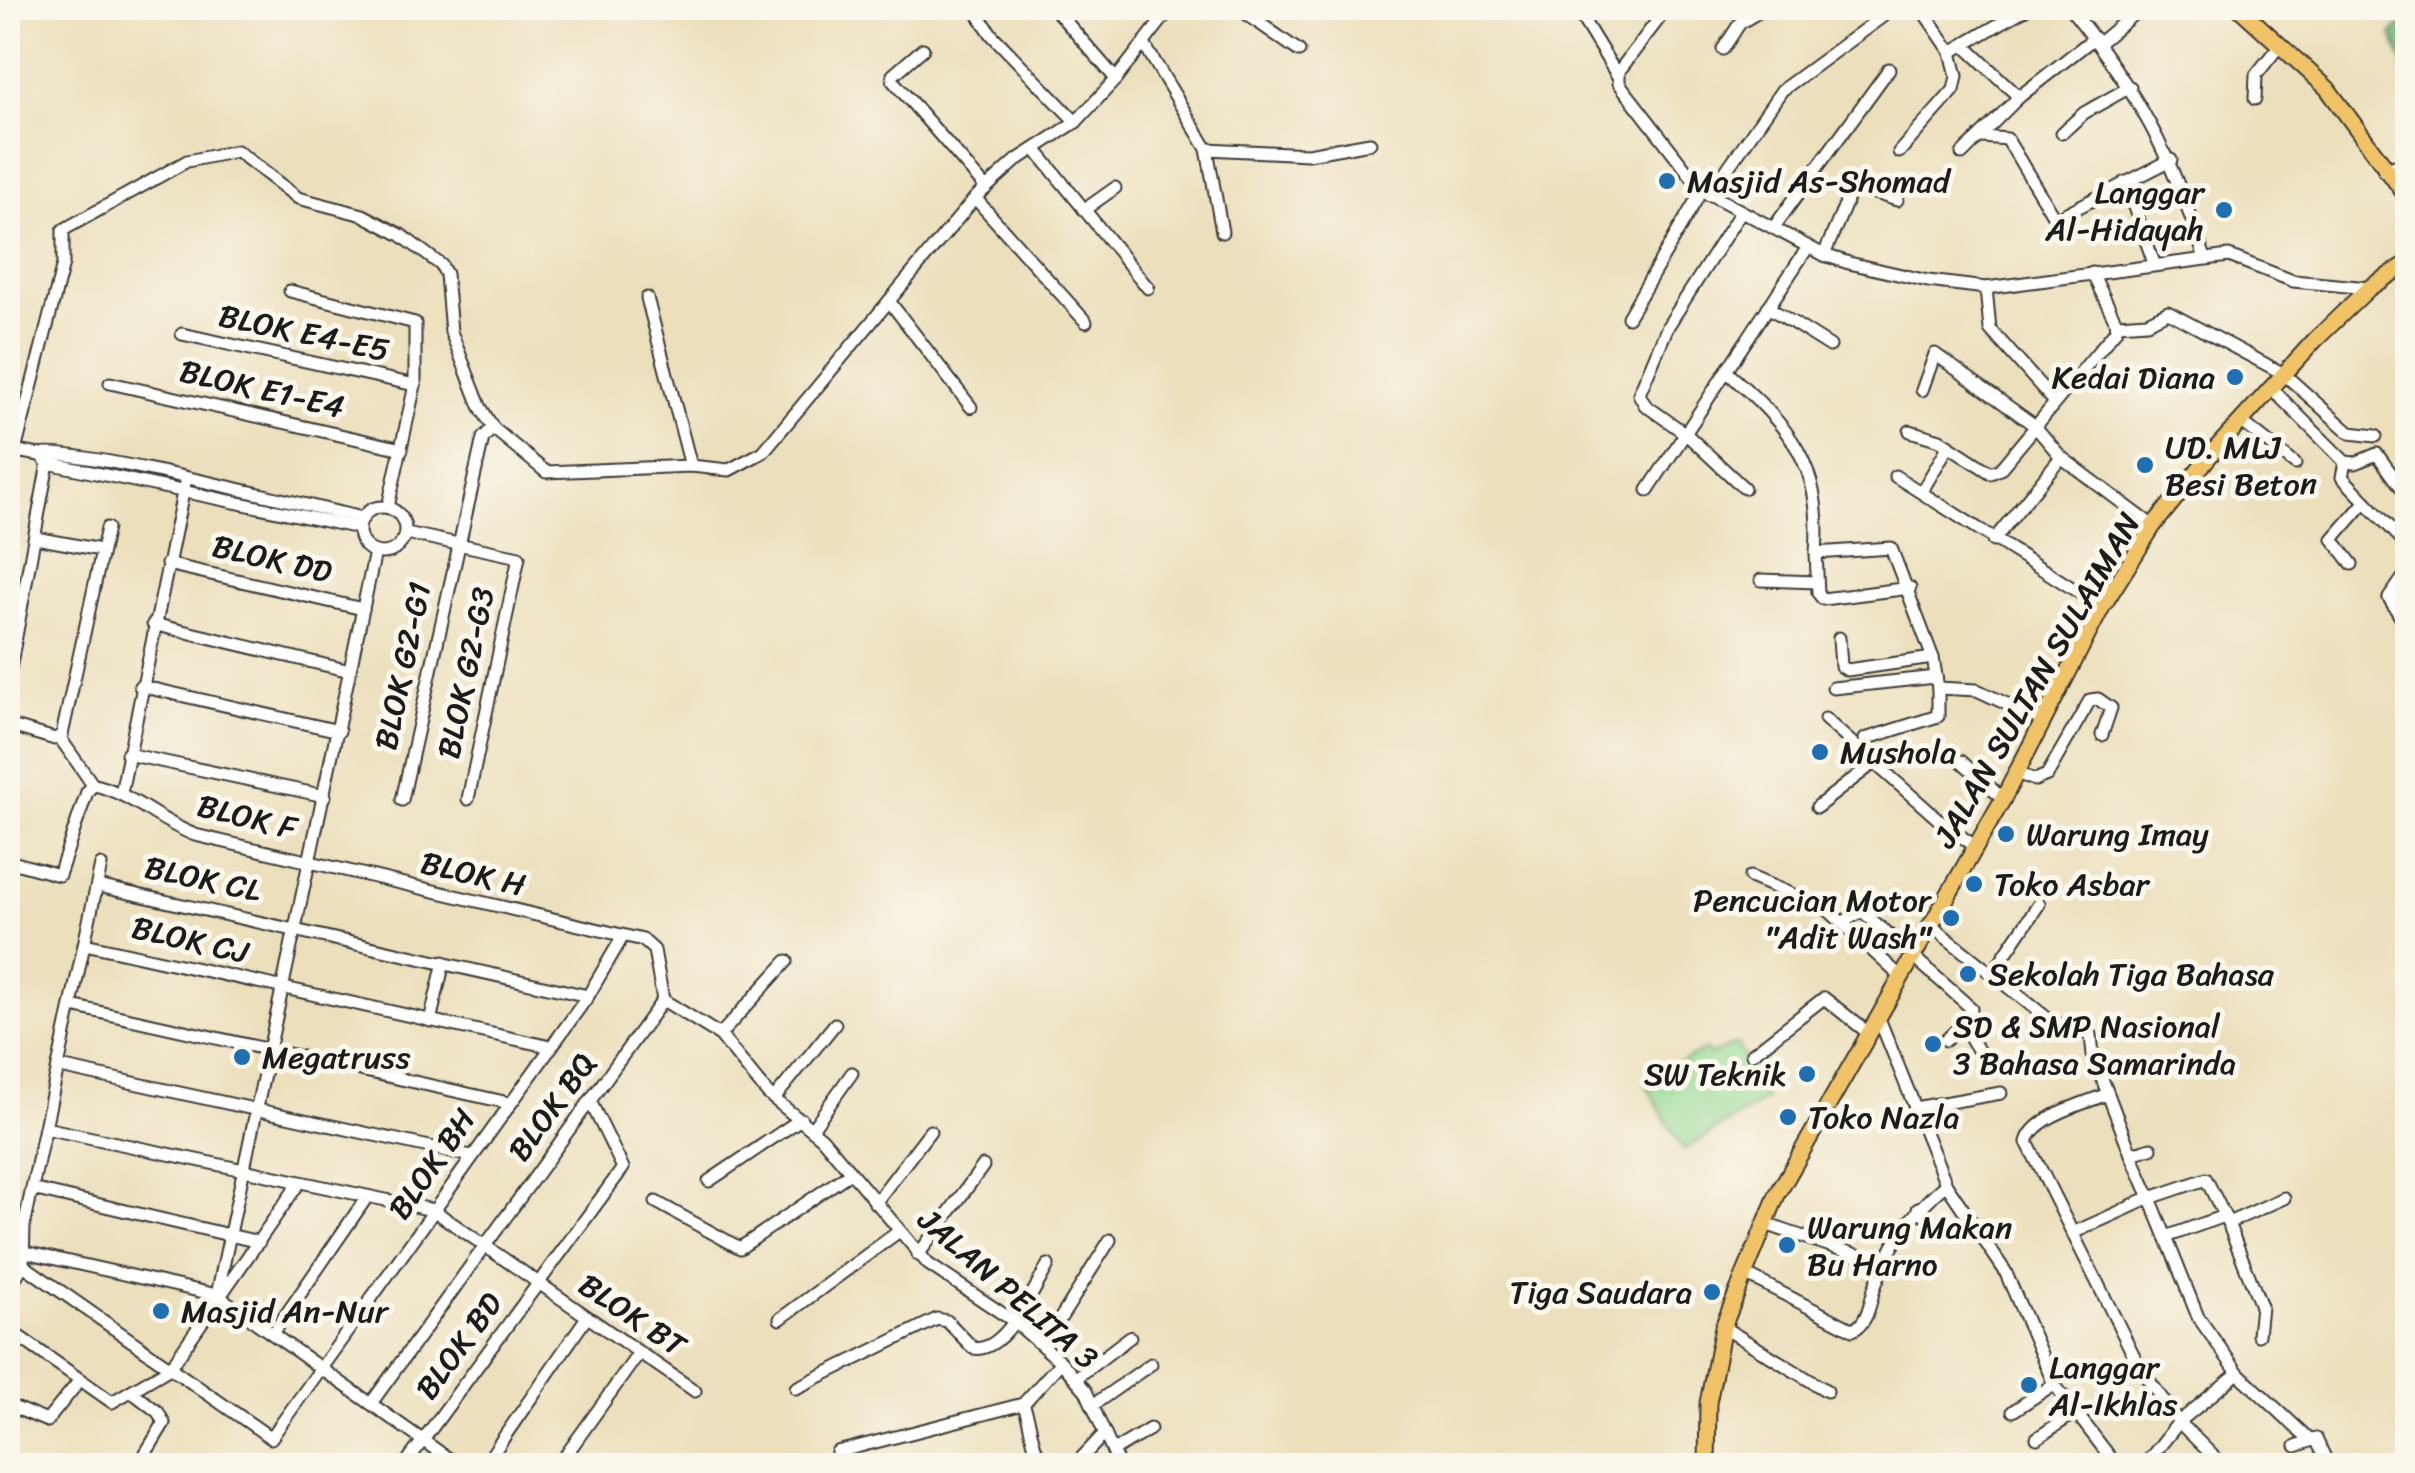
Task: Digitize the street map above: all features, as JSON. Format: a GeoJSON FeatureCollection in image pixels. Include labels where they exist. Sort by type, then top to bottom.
{"type":"FeatureCollection","features":[{"type":"Feature","properties":{"kind":"main road"},"geometry":{"type":"LineString","coordinates":[[2239,8],[2327,88],[2384,171],[2408,198]]}},
{"type":"Feature","properties":{"kind":"main road","name":"JALAN SULTAN SULAIMAN"},"geometry":{"type":"LineString","coordinates":[[1707,1466],[1710,1388],[1722,1326],[1765,1224],[1867,1032],[2003,800],[2102,607],[2153,526],[2271,388],[2369,288],[2408,263]]}},
{"type":"Feature","properties":{"kind":"street"},"geometry":{"type":"LineString","coordinates":[[974,8],[992,35],[1040,80],[1076,122]]}},
{"type":"Feature","properties":{"kind":"street"},"geometry":{"type":"LineString","coordinates":[[1054,8],[1116,80]]}},
{"type":"Feature","properties":{"kind":"street"},"geometry":{"type":"LineString","coordinates":[[361,523],[15,450],[63,264],[63,230],[187,161],[226,151],[245,155],[298,198],[364,216],[400,235],[441,265],[446,274],[451,332],[493,428],[551,474],[690,466],[729,470],[762,452],[975,198],[1076,122],[1116,80],[1170,8]]}},
{"type":"Feature","properties":{"kind":"street"},"geometry":{"type":"LineString","coordinates":[[1244,8],[1248,15],[1299,51]]}},
{"type":"Feature","properties":{"kind":"street"},"geometry":{"type":"LineString","coordinates":[[1576,8],[1618,79],[1705,192],[1824,256],[1928,281],[1986,288],[2229,256],[2293,281],[2369,288]]}},
{"type":"Feature","properties":{"kind":"street"},"geometry":{"type":"LineString","coordinates":[[1618,79],[1667,8]]}},
{"type":"Feature","properties":{"kind":"street"},"geometry":{"type":"LineString","coordinates":[[1628,318],[1671,242],[1782,90],[1894,8]]}},
{"type":"Feature","properties":{"kind":"street"},"geometry":{"type":"LineString","coordinates":[[1899,152],[1954,90],[1957,76],[1952,52],[1921,8]]}},
{"type":"Feature","properties":{"kind":"street"},"geometry":{"type":"LineString","coordinates":[[1952,52],[2027,8]]}},
{"type":"Feature","properties":{"kind":"street"},"geometry":{"type":"LineString","coordinates":[[2070,8],[2130,86],[2171,160],[2205,258]]}},
{"type":"Feature","properties":{"kind":"street"},"geometry":{"type":"LineString","coordinates":[[1962,154],[2019,97],[2141,8]]}},
{"type":"Feature","properties":{"kind":"street"},"geometry":{"type":"LineString","coordinates":[[1724,49],[1740,23],[1756,10]]}},
{"type":"Feature","properties":{"kind":"street"},"geometry":{"type":"LineString","coordinates":[[1144,44],[1207,149],[1222,232]]}},
{"type":"Feature","properties":{"kind":"street"},"geometry":{"type":"LineString","coordinates":[[1965,46],[2019,97]]}},
{"type":"Feature","properties":{"kind":"street"},"geometry":{"type":"LineString","coordinates":[[2255,98],[2256,75],[2279,46]]}},
{"type":"Feature","properties":{"kind":"street"},"geometry":{"type":"LineString","coordinates":[[923,49],[892,76],[892,81],[986,188]]}},
{"type":"Feature","properties":{"kind":"street"},"geometry":{"type":"LineString","coordinates":[[1774,227],[1890,69]]}},
{"type":"Feature","properties":{"kind":"street"},"geometry":{"type":"LineString","coordinates":[[2062,133],[2084,113],[2130,86]]}},
{"type":"Feature","properties":{"kind":"street"},"geometry":{"type":"LineString","coordinates":[[1982,137],[2007,139],[2054,219],[2171,160]]}},
{"type":"Feature","properties":{"kind":"street"},"geometry":{"type":"LineString","coordinates":[[1207,149],[1308,154],[1370,143]]}},
{"type":"Feature","properties":{"kind":"street"},"geometry":{"type":"LineString","coordinates":[[1034,150],[1148,288]]}},
{"type":"Feature","properties":{"kind":"street"},"geometry":{"type":"LineString","coordinates":[[2384,171],[2408,160]]}},
{"type":"Feature","properties":{"kind":"street"},"geometry":{"type":"LineString","coordinates":[[2125,182],[2154,263]]}},
{"type":"Feature","properties":{"kind":"street"},"geometry":{"type":"LineString","coordinates":[[1824,256],[1853,186],[1897,200]]}},
{"type":"Feature","properties":{"kind":"street"},"geometry":{"type":"LineString","coordinates":[[1084,210],[1115,188]]}},
{"type":"Feature","properties":{"kind":"street"},"geometry":{"type":"LineString","coordinates":[[975,198],[1086,322]]}},
{"type":"Feature","properties":{"kind":"street"},"geometry":{"type":"LineString","coordinates":[[1740,213],[1668,326],[1640,383],[1644,405],[1686,434],[1744,488]]}},
{"type":"Feature","properties":{"kind":"street"},"geometry":{"type":"LineString","coordinates":[[1648,490],[1808,248]]}},
{"type":"Feature","properties":{"kind":"street"},"geometry":{"type":"LineString","coordinates":[[2092,273],[2116,324]]}},
{"type":"Feature","properties":{"kind":"street"},"geometry":{"type":"LineString","coordinates":[[1986,288],[1990,330],[2053,400]]}},
{"type":"Feature","properties":{"kind":"street"},"geometry":{"type":"LineString","coordinates":[[290,291],[404,317],[417,329],[415,385],[388,508]]}},
{"type":"Feature","properties":{"kind":"street"},"geometry":{"type":"LineString","coordinates":[[647,298],[690,466]]}},
{"type":"Feature","properties":{"kind":"street"},"geometry":{"type":"LineString","coordinates":[[889,301],[972,406]]}},
{"type":"Feature","properties":{"kind":"street"},"geometry":{"type":"LineString","coordinates":[[1768,307],[1830,346]]}},
{"type":"Feature","properties":{"kind":"street"},"geometry":{"type":"LineString","coordinates":[[2116,324],[2147,322],[2168,312],[2284,374],[2350,432],[2376,436]]}},
{"type":"Feature","properties":{"kind":"street"},"geometry":{"type":"LineString","coordinates":[[1910,431],[1949,445],[1994,474],[2053,400],[2093,362],[2116,324]]}},
{"type":"Feature","properties":{"kind":"street","name":"BLOK E4-E5"},"geometry":{"type":"LineString","coordinates":[[182,334],[415,385]]}},
{"type":"Feature","properties":{"kind":"street"},"geometry":{"type":"LineString","coordinates":[[1922,390],[1935,354],[2034,426],[2061,457],[2153,526]]}},
{"type":"Feature","properties":{"kind":"street"},"geometry":{"type":"LineString","coordinates":[[1726,371],[1786,426],[1802,454],[1816,494],[1819,596],[1828,599],[1910,588]]}},
{"type":"Feature","properties":{"kind":"street","name":"BLOK E1-E4"},"geometry":{"type":"LineString","coordinates":[[110,382],[402,449]]}},
{"type":"Feature","properties":{"kind":"street"},"geometry":{"type":"LineString","coordinates":[[2271,388],[2345,462],[2356,464],[2377,454],[2402,487]]}},
{"type":"Feature","properties":{"kind":"street"},"geometry":{"type":"LineString","coordinates":[[2242,421],[2295,464]]}},
{"type":"Feature","properties":{"kind":"street","name":"BLOK G2-G1"},"geometry":{"type":"LineString","coordinates":[[402,800],[483,438],[493,428]]}},
{"type":"Feature","properties":{"kind":"street"},"geometry":{"type":"LineString","coordinates":[[1922,491],[1949,445]]}},
{"type":"Feature","properties":{"kind":"street"},"geometry":{"type":"LineString","coordinates":[[1993,541],[2061,457]]}},
{"type":"Feature","properties":{"kind":"street"},"geometry":{"type":"LineString","coordinates":[[8,680],[36,538],[44,459]]}},
{"type":"Feature","properties":{"kind":"street"},"geometry":{"type":"LineString","coordinates":[[2345,462],[2342,477],[2408,546]]}},
{"type":"Feature","properties":{"kind":"street"},"geometry":{"type":"LineString","coordinates":[[1895,476],[2102,607]]}},
{"type":"Feature","properties":{"kind":"street"},"geometry":{"type":"LineString","coordinates":[[107,528],[62,734],[93,785],[121,792],[184,485]]}},
{"type":"Feature","properties":{"kind":"street"},"geometry":{"type":"LineString","coordinates":[[2352,564],[2333,539],[2366,502]]}},
{"type":"Feature","properties":{"kind":"street"},"geometry":{"type":"LineString","coordinates":[[361,523],[375,508],[388,508],[402,519],[406,533]]}},
{"type":"Feature","properties":{"kind":"street"},"geometry":{"type":"LineString","coordinates":[[361,523],[366,547],[376,552],[393,550],[406,533]]}},
{"type":"Feature","properties":{"kind":"street"},"geometry":{"type":"LineString","coordinates":[[406,533],[458,544]]}},
{"type":"Feature","properties":{"kind":"street"},"geometry":{"type":"LineString","coordinates":[[36,538],[101,550]]}},
{"type":"Feature","properties":{"kind":"street","name":"BLOK G2-G3"},"geometry":{"type":"LineString","coordinates":[[458,544],[518,557],[468,800]]}},
{"type":"Feature","properties":{"kind":"street"},"geometry":{"type":"LineString","coordinates":[[1816,553],[1886,546],[1910,588],[1933,658],[1938,716],[1864,741]]}},
{"type":"Feature","properties":{"kind":"street"},"geometry":{"type":"LineString","coordinates":[[219,1296],[242,1170],[376,552]]}},
{"type":"Feature","properties":{"kind":"street","name":"BLOK DD"},"geometry":{"type":"LineString","coordinates":[[167,564],[363,610]]}},
{"type":"Feature","properties":{"kind":"street"},"geometry":{"type":"LineString","coordinates":[[2408,571],[2389,598],[2408,629]]}},
{"type":"Feature","properties":{"kind":"street"},"geometry":{"type":"LineString","coordinates":[[1761,580],[1817,582]]}},
{"type":"Feature","properties":{"kind":"street"},"geometry":{"type":"LineString","coordinates":[[153,624],[350,671]]}},
{"type":"Feature","properties":{"kind":"street"},"geometry":{"type":"LineString","coordinates":[[1840,638],[1842,666],[1846,670],[1933,658]]}},
{"type":"Feature","properties":{"kind":"street"},"geometry":{"type":"LineString","coordinates":[[1833,688],[1937,682],[1977,690],[2043,721]]}},
{"type":"Feature","properties":{"kind":"street"},"geometry":{"type":"LineString","coordinates":[[140,686],[339,731]]}},
{"type":"Feature","properties":{"kind":"street"},"geometry":{"type":"LineString","coordinates":[[2014,772],[2035,780],[2047,775],[2090,700],[2111,708],[2102,736]]}},
{"type":"Feature","properties":{"kind":"street"},"geometry":{"type":"LineString","coordinates":[[1825,720],[1864,741],[1875,762],[1947,828],[1976,846]]}},
{"type":"Feature","properties":{"kind":"street"},"geometry":{"type":"LineString","coordinates":[[8,725],[62,734]]}},
{"type":"Feature","properties":{"kind":"street"},"geometry":{"type":"LineString","coordinates":[[128,754],[325,796]]}},
{"type":"Feature","properties":{"kind":"street"},"geometry":{"type":"LineString","coordinates":[[1961,761],[2003,800]]}},
{"type":"Feature","properties":{"kind":"street"},"geometry":{"type":"LineString","coordinates":[[1816,807],[1875,762]]}},
{"type":"Feature","properties":{"kind":"street"},"geometry":{"type":"LineString","coordinates":[[8,861],[59,875],[93,785]]}},
{"type":"Feature","properties":{"kind":"street","name":"BLOK F"},"geometry":{"type":"LineString","coordinates":[[121,792],[172,827],[311,861]]}},
{"type":"Feature","properties":{"kind":"street","name":"BLOK H"},"geometry":{"type":"LineString","coordinates":[[311,861],[623,936]]}},
{"type":"Feature","properties":{"kind":"street"},"geometry":{"type":"LineString","coordinates":[[8,1290],[24,1258],[24,1226],[100,864]]}},
{"type":"Feature","properties":{"kind":"street"},"geometry":{"type":"LineString","coordinates":[[1750,877],[1820,906],[1843,922],[1900,976]]}},
{"type":"Feature","properties":{"kind":"street","name":"BLOK CL"},"geometry":{"type":"LineString","coordinates":[[98,886],[296,927],[588,996]]}},
{"type":"Feature","properties":{"kind":"street"},"geometry":{"type":"LineString","coordinates":[[1992,974],[2039,904]]}},
{"type":"Feature","properties":{"kind":"street"},"geometry":{"type":"LineString","coordinates":[[1843,922],[1862,911],[1971,1008],[1962,1025],[1946,1040]]}},
{"type":"Feature","properties":{"kind":"street"},"geometry":{"type":"LineString","coordinates":[[1929,924],[2052,1022],[2091,1035],[2107,1094],[2198,1317],[2238,1373],[2310,1440]]}},
{"type":"Feature","properties":{"kind":"street"},"geometry":{"type":"LineString","coordinates":[[623,936],[652,947],[663,1000]]}},
{"type":"Feature","properties":{"kind":"street","name":"BLOK BH"},"geometry":{"type":"LineString","coordinates":[[170,1368],[271,1438],[588,996],[623,936]]}},
{"type":"Feature","properties":{"kind":"street","name":"BLOK CJ"},"geometry":{"type":"LineString","coordinates":[[85,944],[551,1047]]}},
{"type":"Feature","properties":{"kind":"street"},"geometry":{"type":"LineString","coordinates":[[720,1035],[787,961]]}},
{"type":"Feature","properties":{"kind":"street"},"geometry":{"type":"LineString","coordinates":[[430,1021],[444,962]]}},
{"type":"Feature","properties":{"kind":"street"},"geometry":{"type":"LineString","coordinates":[[1752,1054],[1826,998],[1867,1032]]}},
{"type":"Feature","properties":{"kind":"street","name":"JALAN PELITA 3"},"geometry":{"type":"LineString","coordinates":[[663,1000],[720,1035],[774,1099],[812,1129],[918,1255],[952,1284],[1015,1322],[1062,1362],[1093,1405],[1114,1460]]}},
{"type":"Feature","properties":{"kind":"street","name":"BLOK BQ"},"geometry":{"type":"LineString","coordinates":[[372,1402],[663,1000]]}},
{"type":"Feature","properties":{"kind":"street"},"geometry":{"type":"LineString","coordinates":[[72,1006],[509,1104]]}},
{"type":"Feature","properties":{"kind":"street"},"geometry":{"type":"LineString","coordinates":[[1878,1016],[1946,1184],[2005,1271],[2054,1384],[2073,1414],[2117,1466]]}},
{"type":"Feature","properties":{"kind":"street"},"geometry":{"type":"LineString","coordinates":[[774,1099],[836,1024]]}},
{"type":"Feature","properties":{"kind":"street"},"geometry":{"type":"LineString","coordinates":[[1962,1025],[1987,1065]]}},
{"type":"Feature","properties":{"kind":"street"},"geometry":{"type":"LineString","coordinates":[[60,1067],[472,1156]]}},
{"type":"Feature","properties":{"kind":"street"},"geometry":{"type":"LineString","coordinates":[[812,1129],[852,1072]]}},
{"type":"Feature","properties":{"kind":"street"},"geometry":{"type":"LineString","coordinates":[[1915,1108],[2001,1093]]}},
{"type":"Feature","properties":{"kind":"street"},"geometry":{"type":"LineString","coordinates":[[2107,1094],[2047,1120],[2026,1138],[2140,1368],[2179,1422],[2222,1466]]}},
{"type":"Feature","properties":{"kind":"street","name":"BLOK BD"},"geometry":{"type":"LineString","coordinates":[[404,1466],[623,1168],[590,1101]]}},
{"type":"Feature","properties":{"kind":"street"},"geometry":{"type":"LineString","coordinates":[[709,1181],[800,1119]]}},
{"type":"Feature","properties":{"kind":"street"},"geometry":{"type":"LineString","coordinates":[[45,1128],[434,1210]]}},
{"type":"Feature","properties":{"kind":"street"},"geometry":{"type":"LineString","coordinates":[[875,1203],[930,1130]]}},
{"type":"Feature","properties":{"kind":"street"},"geometry":{"type":"LineString","coordinates":[[2131,1154],[2151,1148]]}},
{"type":"Feature","properties":{"kind":"street"},"geometry":{"type":"LineString","coordinates":[[918,1255],[983,1166]]}},
{"type":"Feature","properties":{"kind":"street"},"geometry":{"type":"LineString","coordinates":[[656,1202],[740,1248],[850,1173]]}},
{"type":"Feature","properties":{"kind":"street"},"geometry":{"type":"LineString","coordinates":[[2075,1232],[2204,1179],[2226,1220],[2261,1306],[2258,1335]]}},
{"type":"Feature","properties":{"kind":"street"},"geometry":{"type":"LineString","coordinates":[[8,1329],[112,1402],[170,1368],[299,1183]]}},
{"type":"Feature","properties":{"kind":"street"},"geometry":{"type":"LineString","coordinates":[[1745,1274],[1853,1330],[1864,1320],[1884,1264],[1918,1208],[1946,1184]]}},
{"type":"Feature","properties":{"kind":"street"},"geometry":{"type":"LineString","coordinates":[[32,1189],[230,1232],[259,1242]]}},
{"type":"Feature","properties":{"kind":"street"},"geometry":{"type":"LineString","coordinates":[[274,1332],[368,1197]]}},
{"type":"Feature","properties":{"kind":"street"},"geometry":{"type":"LineString","coordinates":[[2166,1237],[2284,1198]]}},
{"type":"Feature","properties":{"kind":"street"},"geometry":{"type":"LineString","coordinates":[[1918,1208],[1932,1222]]}},
{"type":"Feature","properties":{"kind":"street","name":"BLOK BT"},"geometry":{"type":"LineString","coordinates":[[434,1210],[695,1391]]}},
{"type":"Feature","properties":{"kind":"street"},"geometry":{"type":"LineString","coordinates":[[1765,1224],[1884,1264]]}},
{"type":"Feature","properties":{"kind":"street"},"geometry":{"type":"LineString","coordinates":[[780,1319],[898,1232]]}},
{"type":"Feature","properties":{"kind":"street"},"geometry":{"type":"LineString","coordinates":[[1044,1346],[1110,1240]]}},
{"type":"Feature","properties":{"kind":"street"},"geometry":{"type":"LineString","coordinates":[[24,1258],[219,1296],[459,1466]]}},
{"type":"Feature","properties":{"kind":"street"},"geometry":{"type":"LineString","coordinates":[[24,1258],[170,1368]]}},
{"type":"Feature","properties":{"kind":"street"},"geometry":{"type":"LineString","coordinates":[[796,1388],[930,1320],[947,1321],[973,1348],[981,1350],[1015,1322],[1048,1265]]}},
{"type":"Feature","properties":{"kind":"street"},"geometry":{"type":"LineString","coordinates":[[484,1466],[587,1318]]}},
{"type":"Feature","properties":{"kind":"street"},"geometry":{"type":"LineString","coordinates":[[1722,1326],[1827,1391]]}},
{"type":"Feature","properties":{"kind":"street"},"geometry":{"type":"LineString","coordinates":[[1076,1378],[1130,1337]]}},
{"type":"Feature","properties":{"kind":"street"},"geometry":{"type":"LineString","coordinates":[[558,1466],[639,1353]]}},
{"type":"Feature","properties":{"kind":"street"},"geometry":{"type":"LineString","coordinates":[[837,1452],[1023,1404],[1062,1362]]}},
{"type":"Feature","properties":{"kind":"street"},"geometry":{"type":"LineString","coordinates":[[1093,1405],[1152,1364]]}},
{"type":"Feature","properties":{"kind":"street"},"geometry":{"type":"LineString","coordinates":[[2144,1466],[2179,1422],[2238,1373]]}},
{"type":"Feature","properties":{"kind":"street"},"geometry":{"type":"LineString","coordinates":[[8,1404],[47,1421],[80,1380]]}},
{"type":"Feature","properties":{"kind":"street"},"geometry":{"type":"LineString","coordinates":[[2013,1411],[2054,1384]]}},
{"type":"Feature","properties":{"kind":"street"},"geometry":{"type":"LineString","coordinates":[[131,1391],[158,1412],[164,1423],[138,1466]]}},
{"type":"Feature","properties":{"kind":"street"},"geometry":{"type":"LineString","coordinates":[[1023,1404],[1032,1423],[1033,1447],[1046,1466]]}},
{"type":"Feature","properties":{"kind":"street"},"geometry":{"type":"LineString","coordinates":[[2037,1438],[2073,1414]]}},
{"type":"Feature","properties":{"kind":"street"},"geometry":{"type":"LineString","coordinates":[[1114,1460],[1150,1429]]}},
{"type":"Feature","properties":{"kind":"street"},"geometry":{"type":"LineString","coordinates":[[1074,1466],[1106,1433]]}},
{"type":"Feature","properties":{"kind":"street"},"geometry":{"type":"LineString","coordinates":[[2296,1446],[2317,1440],[2329,1466]]}},
{"type":"Feature","properties":{"kind":"green space"},"geometry":{"type":"Polygon","coordinates":[[[2407,19],[2407,71],[2392,34],[2407,19]]]}},
{"type":"Feature","properties":{"kind":"green space"},"geometry":{"type":"Polygon","coordinates":[[[1737,1044],[1766,1099],[1683,1150],[1645,1082],[1706,1049],[1710,1055],[1737,1044]]]}},
{"type":"Feature","properties":{"kind":"place","name":"Masjid As-Shomad"},"geometry":{"type":"Point","coordinates":[1667,181]}},
{"type":"Feature","properties":{"kind":"place","name":"Langgar Al-Hidayah"},"geometry":{"type":"Point","coordinates":[2224,210]}},
{"type":"Feature","properties":{"kind":"place","name":"Kedai Diana"},"geometry":{"type":"Point","coordinates":[2235,377]}},
{"type":"Feature","properties":{"kind":"place","name":"UD. MLJ Besi Beton"},"geometry":{"type":"Point","coordinates":[2145,465]}},
{"type":"Feature","properties":{"kind":"place","name":"Mushola"},"geometry":{"type":"Point","coordinates":[1820,752]}},
{"type":"Feature","properties":{"kind":"place","name":"Warung Imay"},"geometry":{"type":"Point","coordinates":[2006,834]}},
{"type":"Feature","properties":{"kind":"place","name":"Toko Asbar"},"geometry":{"type":"Point","coordinates":[1974,884]}},
{"type":"Feature","properties":{"kind":"place","name":"Pencucian Motor \"Adit Wash\""},"geometry":{"type":"Point","coordinates":[1951,918]}},
{"type":"Feature","properties":{"kind":"place","name":"Sekolah Tiga Bahasa"},"geometry":{"type":"Point","coordinates":[1968,974]}},
{"type":"Feature","properties":{"kind":"place","name":"SD & SMP Nasional 3 Bahasa Samarinda"},"geometry":{"type":"Point","coordinates":[1933,1044]}},
{"type":"Feature","properties":{"kind":"place","name":"Megatruss"},"geometry":{"type":"Point","coordinates":[242,1057]}},
{"type":"Feature","properties":{"kind":"place","name":"SW Teknik"},"geometry":{"type":"Point","coordinates":[1807,1074]}},
{"type":"Feature","properties":{"kind":"place","name":"Toko Nazla"},"geometry":{"type":"Point","coordinates":[1788,1117]}},
{"type":"Feature","properties":{"kind":"place","name":"Warung Makan Bu Harno"},"geometry":{"type":"Point","coordinates":[1787,1245]}},
{"type":"Feature","properties":{"kind":"place","name":"Tiga Saudara"},"geometry":{"type":"Point","coordinates":[1712,1292]}},
{"type":"Feature","properties":{"kind":"place","name":"Masjid An-Nur"},"geometry":{"type":"Point","coordinates":[161,1311]}},
{"type":"Feature","properties":{"kind":"place","name":"Langgar Al-Ikhlas"},"geometry":{"type":"Point","coordinates":[2029,1385]}}]}
